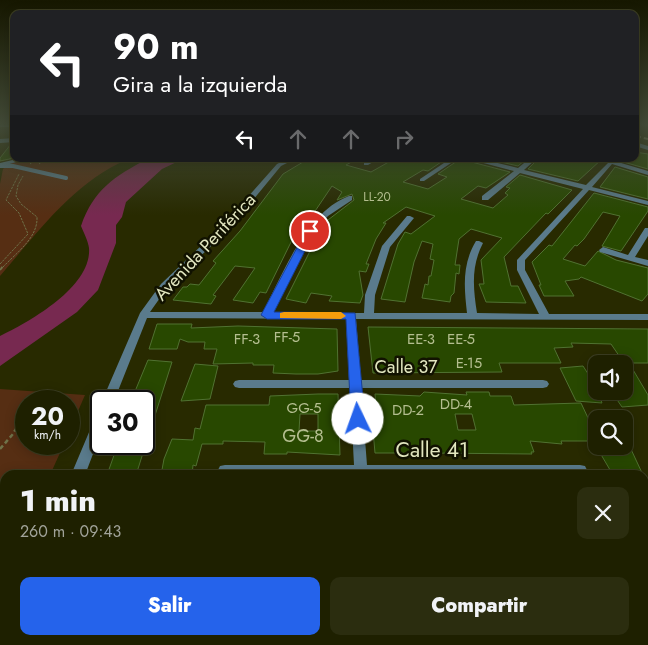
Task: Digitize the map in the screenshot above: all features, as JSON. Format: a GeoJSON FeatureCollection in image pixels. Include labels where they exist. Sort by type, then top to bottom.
{"type":"FeatureCollection","features":[{"type":"Feature","properties":{"kind":"street"},"geometry":{"type":"LineString","coordinates":[[0,166],[13,162]]}},
{"type":"Feature","properties":{"kind":"street","name":"Avenida Periférica"},"geometry":{"type":"LineString","coordinates":[[112,390],[143,315],[164,286],[226,227],[279,165],[286,162]]}},
{"type":"Feature","properties":{"kind":"street"},"geometry":{"type":"LineString","coordinates":[[366,164],[370,162]]}},
{"type":"Feature","properties":{"kind":"street"},"geometry":{"type":"LineString","coordinates":[[422,180],[449,162]]}},
{"type":"Feature","properties":{"kind":"street"},"geometry":{"type":"LineString","coordinates":[[486,162],[648,203]]}},
{"type":"Feature","properties":{"kind":"street"},"geometry":{"type":"LineString","coordinates":[[486,198],[529,162]]}},
{"type":"Feature","properties":{"kind":"street"},"geometry":{"type":"LineString","coordinates":[[544,316],[521,270],[521,260],[586,187],[611,162],[648,173]]}},
{"type":"Feature","properties":{"kind":"street"},"geometry":{"type":"LineString","coordinates":[[267,315],[310,231],[325,214],[349,198]]}},
{"type":"Feature","properties":{"kind":"street"},"geometry":{"type":"LineString","coordinates":[[369,316],[370,295],[386,246],[410,218]]}},
{"type":"Feature","properties":{"kind":"street"},"geometry":{"type":"LineString","coordinates":[[630,258],[648,230]]}},
{"type":"Feature","properties":{"kind":"street"},"geometry":{"type":"LineString","coordinates":[[472,316],[467,278],[471,255],[479,242]]}},
{"type":"Feature","properties":{"kind":"street"},"geometry":{"type":"LineString","coordinates":[[603,250],[648,263]]}},
{"type":"Feature","properties":{"kind":"street"},"geometry":{"type":"LineString","coordinates":[[143,315],[648,317]]}},
{"type":"Feature","properties":{"kind":"street"},"geometry":{"type":"LineString","coordinates":[[352,316],[361,470]]}},
{"type":"Feature","properties":{"kind":"street","name":"Calle 37"},"geometry":{"type":"LineString","coordinates":[[239,384],[542,384]]}},
{"type":"Feature","properties":{"kind":"street"},"geometry":{"type":"LineString","coordinates":[[80,470],[90,445]]}},
{"type":"Feature","properties":{"kind":"lane"},"geometry":{"type":"LineString","coordinates":[[0,166],[66,178]]}},
{"type":"Feature","properties":{"kind":"path"},"geometry":{"type":"LineString","coordinates":[[29,166],[33,162]]}},
{"type":"Feature","properties":{"kind":"path"},"geometry":{"type":"LineString","coordinates":[[36,167],[42,162]]}},
{"type":"Feature","properties":{"kind":"path"},"geometry":{"type":"LineString","coordinates":[[0,264],[28,234],[19,213],[6,200],[21,169]]}},
{"type":"Feature","properties":{"kind":"path"},"geometry":{"type":"LineString","coordinates":[[0,270],[28,241],[38,224],[37,217],[21,206],[17,199],[18,187],[26,173]]}},
{"type":"Feature","properties":{"kind":"path"},"geometry":{"type":"LineString","coordinates":[[0,449],[15,431]]}},
{"type":"Feature","properties":{"kind":"shaded area"},"geometry":{"type":"Polygon","coordinates":[[[122,162],[91,181],[74,195],[43,226],[0,276],[0,184],[3,169],[12,163],[122,162]]]}},
{"type":"Feature","properties":{"kind":"shaded area"},"geometry":{"type":"Polygon","coordinates":[[[142,162],[177,162],[162,169],[126,202],[122,217],[116,225],[116,243],[98,290],[77,312],[0,366],[0,336],[42,312],[70,289],[80,276],[87,262],[89,248],[81,226],[86,213],[92,202],[106,185],[142,162]]]}},
{"type":"Feature","properties":{"kind":"shaded area"},"geometry":{"type":"Polygon","coordinates":[[[0,389],[15,390],[15,455],[59,455],[52,470],[0,470],[0,389]]]}},
{"type":"Feature","properties":{"kind":"shaded area"},"geometry":{"type":"Polygon","coordinates":[[[80,395],[85,395],[80,407],[80,395]]]}},
{"type":"Feature","properties":{"kind":"building"},"geometry":{"type":"Polygon","coordinates":[[[3,154],[10,154],[10,159],[0,161],[3,154]]]}},
{"type":"Feature","properties":{"kind":"building"},"geometry":{"type":"Polygon","coordinates":[[[639,154],[648,154],[648,169],[624,162],[639,162],[639,154]]]}},
{"type":"Feature","properties":{"kind":"building"},"geometry":{"type":"Polygon","coordinates":[[[303,162],[352,162],[346,165],[371,172],[389,162],[441,162],[428,171],[423,170],[403,182],[428,189],[447,177],[438,174],[456,162],[472,162],[510,172],[486,188],[478,186],[461,199],[493,208],[508,195],[505,193],[510,188],[506,187],[520,175],[572,190],[548,214],[546,213],[504,257],[511,286],[518,286],[526,303],[486,302],[479,284],[484,284],[481,260],[502,238],[471,229],[459,239],[455,265],[460,265],[459,274],[456,273],[454,293],[451,296],[450,302],[422,298],[425,284],[428,285],[429,276],[431,276],[434,260],[430,259],[433,244],[422,241],[414,262],[405,302],[381,299],[398,244],[405,232],[411,234],[435,216],[406,207],[383,223],[386,223],[376,239],[366,264],[369,264],[366,272],[359,271],[363,295],[360,303],[329,301],[332,296],[311,293],[306,303],[286,299],[324,223],[354,200],[352,194],[337,200],[342,192],[332,186],[303,229],[294,236],[266,293],[260,292],[253,303],[233,300],[255,268],[235,266],[213,295],[216,296],[211,304],[173,300],[183,287],[187,287],[190,284],[199,285],[216,263],[213,261],[240,231],[283,174],[303,162]]]}},
{"type":"Feature","properties":{"kind":"building"},"geometry":{"type":"Polygon","coordinates":[[[501,162],[523,162],[518,166],[501,162]]]}},
{"type":"Feature","properties":{"kind":"building"},"geometry":{"type":"Polygon","coordinates":[[[535,162],[599,162],[578,181],[528,169],[535,162]]]}},
{"type":"Feature","properties":{"kind":"building"},"geometry":{"type":"Polygon","coordinates":[[[615,167],[648,177],[648,199],[600,187],[615,167]]]}},
{"type":"Feature","properties":{"kind":"building"},"geometry":{"type":"Polygon","coordinates":[[[594,193],[648,207],[648,211],[621,251],[602,246],[620,216],[603,212],[584,239],[577,246],[575,245],[563,259],[585,266],[598,251],[616,260],[648,268],[648,294],[642,301],[581,277],[565,281],[574,296],[544,296],[539,285],[541,285],[532,262],[549,245],[552,246],[594,193]]]}},
{"type":"Feature","properties":{"kind":"building"},"geometry":{"type":"Polygon","coordinates":[[[157,324],[192,324],[191,328],[238,326],[337,329],[338,371],[318,374],[273,373],[274,365],[253,365],[253,363],[213,364],[217,349],[204,349],[205,342],[188,342],[180,339],[177,349],[149,349],[157,324]]]}},
{"type":"Feature","properties":{"kind":"building"},"geometry":{"type":"Polygon","coordinates":[[[368,327],[648,329],[648,363],[633,363],[633,355],[619,355],[611,344],[571,343],[573,347],[554,348],[561,363],[499,363],[502,372],[373,373],[368,327]]]}},
{"type":"Feature","properties":{"kind":"building"},"geometry":{"type":"Polygon","coordinates":[[[148,360],[172,362],[155,415],[155,390],[136,390],[148,360]]]}},
{"type":"Feature","properties":{"kind":"building"},"geometry":{"type":"Polygon","coordinates":[[[195,364],[218,366],[210,399],[181,401],[195,364]]]}},
{"type":"Feature","properties":{"kind":"building"},"geometry":{"type":"Polygon","coordinates":[[[583,366],[588,374],[588,400],[601,400],[602,403],[576,401],[560,368],[583,366]]]}},
{"type":"Feature","properties":{"kind":"building"},"geometry":{"type":"Polygon","coordinates":[[[633,370],[648,395],[648,405],[622,407],[617,400],[633,400],[633,370]]]}},
{"type":"Feature","properties":{"kind":"building"},"geometry":{"type":"Polygon","coordinates":[[[424,392],[467,395],[466,392],[489,392],[490,396],[511,396],[514,405],[581,403],[588,418],[588,441],[561,441],[562,444],[530,441],[534,452],[531,452],[532,454],[430,453],[431,457],[404,457],[404,453],[375,453],[373,430],[378,430],[375,394],[420,396],[424,392]],[[455,414],[458,430],[476,430],[472,414],[455,414]]]}},
{"type":"Feature","properties":{"kind":"building"},"geometry":{"type":"Polygon","coordinates":[[[338,394],[340,455],[287,452],[287,454],[264,454],[265,442],[223,441],[223,444],[202,444],[196,466],[193,465],[192,470],[162,470],[172,439],[193,440],[195,428],[200,429],[206,405],[269,405],[270,396],[338,394]],[[300,414],[299,431],[318,431],[318,414],[300,414]]]}},
{"type":"Feature","properties":{"kind":"building"},"geometry":{"type":"Polygon","coordinates":[[[633,454],[641,470],[610,470],[601,455],[633,454]]]}},
{"type":"Feature","properties":{"kind":"building"},"geometry":{"type":"Polygon","coordinates":[[[114,455],[142,455],[138,470],[109,470],[114,455]]]}},
{"type":"Feature","properties":{"kind":"slow traffic"},"geometry":{"type":"LineString","coordinates":[[284,315],[341,316]]}},
{"type":"Feature","properties":{"kind":"route"},"geometry":{"type":"LineString","coordinates":[[310,231],[267,315],[352,316],[358,419]]}}]}
